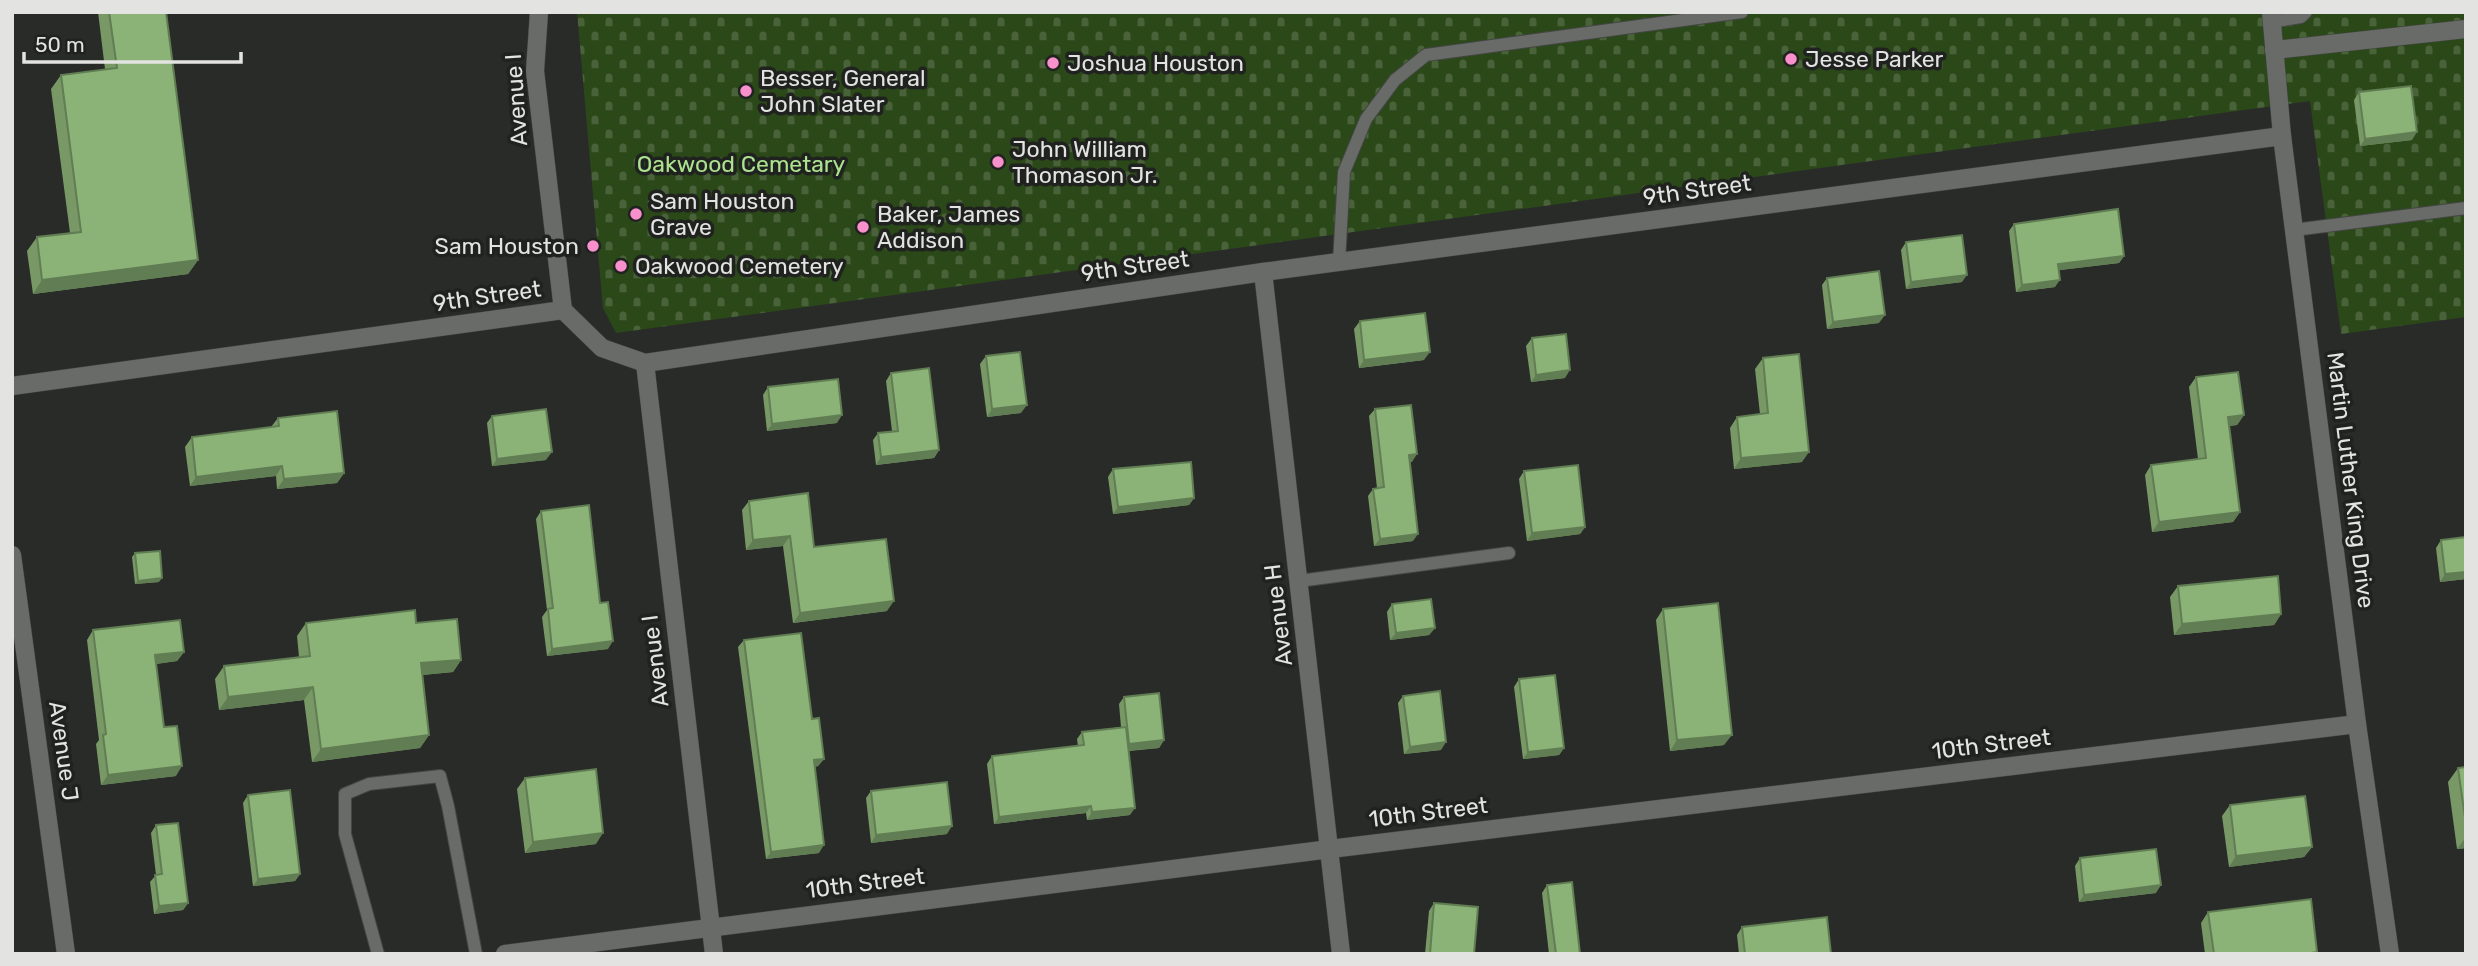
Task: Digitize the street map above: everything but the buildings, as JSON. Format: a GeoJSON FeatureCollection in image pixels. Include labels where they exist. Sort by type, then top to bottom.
{"type":"FeatureCollection","features":[{"type":"Feature","properties":{"kind":"street","name":"Avenue I"},"geometry":{"type":"LineString","coordinates":[[539,12],[535,71],[563,310]]}},
{"type":"Feature","properties":{"kind":"street","name":"Martin Luther King Drive"},"geometry":{"type":"LineString","coordinates":[[2271,17],[2282,136],[2357,724],[2390,954]]}},
{"type":"Feature","properties":{"kind":"street"},"geometry":{"type":"LineString","coordinates":[[2274,50],[2466,29]]}},
{"type":"Feature","properties":{"kind":"street","name":"9th Street"},"geometry":{"type":"LineString","coordinates":[[12,386],[563,310],[602,348],[645,363],[1263,272],[2282,136]]}},
{"type":"Feature","properties":{"kind":"street","name":"Avenue H"},"geometry":{"type":"LineString","coordinates":[[1263,272],[1341,954]]}},
{"type":"Feature","properties":{"kind":"street","name":"Avenue I"},"geometry":{"type":"LineString","coordinates":[[645,363],[714,954]]}},
{"type":"Feature","properties":{"kind":"street","name":"Avenue J"},"geometry":{"type":"LineString","coordinates":[[12,555],[66,954]]}},
{"type":"Feature","properties":{"kind":"street","name":"10th Street"},"geometry":{"type":"LineString","coordinates":[[505,954],[1330,849],[2357,724]]}},
{"type":"Feature","properties":{"kind":"lane"},"geometry":{"type":"LineString","coordinates":[[1339,263],[1344,172],[1348,162],[1366,120],[1395,79],[1426,55],[1742,12]]}},
{"type":"Feature","properties":{"kind":"lane"},"geometry":{"type":"LineString","coordinates":[[2271,17],[2301,17],[2306,12]]}},
{"type":"Feature","properties":{"kind":"lane"},"geometry":{"type":"LineString","coordinates":[[2294,230],[2466,208]]}},
{"type":"Feature","properties":{"kind":"lane"},"geometry":{"type":"LineString","coordinates":[[1299,580],[1509,553]]}},
{"type":"Feature","properties":{"kind":"lane"},"geometry":{"type":"LineString","coordinates":[[378,954],[345,834],[345,794],[369,784],[440,776],[476,954]]}},
{"type":"Feature","properties":{"kind":"green space","name":"Oakwood Cemetary"},"geometry":{"type":"Polygon","coordinates":[[[577,12],[2466,12],[2466,317],[2341,334],[2310,101],[616,333],[603,308],[577,12]]]}},
{"type":"Feature","properties":{"kind":"place","name":"Jesse Parker"},"geometry":{"type":"Point","coordinates":[1791,59]}},
{"type":"Feature","properties":{"kind":"place","name":"Joshua Houston"},"geometry":{"type":"Point","coordinates":[1053,63]}},
{"type":"Feature","properties":{"kind":"place","name":"Besser, General John Slater"},"geometry":{"type":"Point","coordinates":[746,91]}},
{"type":"Feature","properties":{"kind":"place","name":"John William Thomason Jr."},"geometry":{"type":"Point","coordinates":[998,162]}},
{"type":"Feature","properties":{"kind":"place","name":"Sam Houston Grave"},"geometry":{"type":"Point","coordinates":[636,214]}},
{"type":"Feature","properties":{"kind":"place","name":"Baker, James Addison"},"geometry":{"type":"Point","coordinates":[863,227]}},
{"type":"Feature","properties":{"kind":"place","name":"Sam Houston"},"geometry":{"type":"Point","coordinates":[593,246]}},
{"type":"Feature","properties":{"kind":"place","name":"Oakwood Cemetery"},"geometry":{"type":"Point","coordinates":[621,266]}}]}
